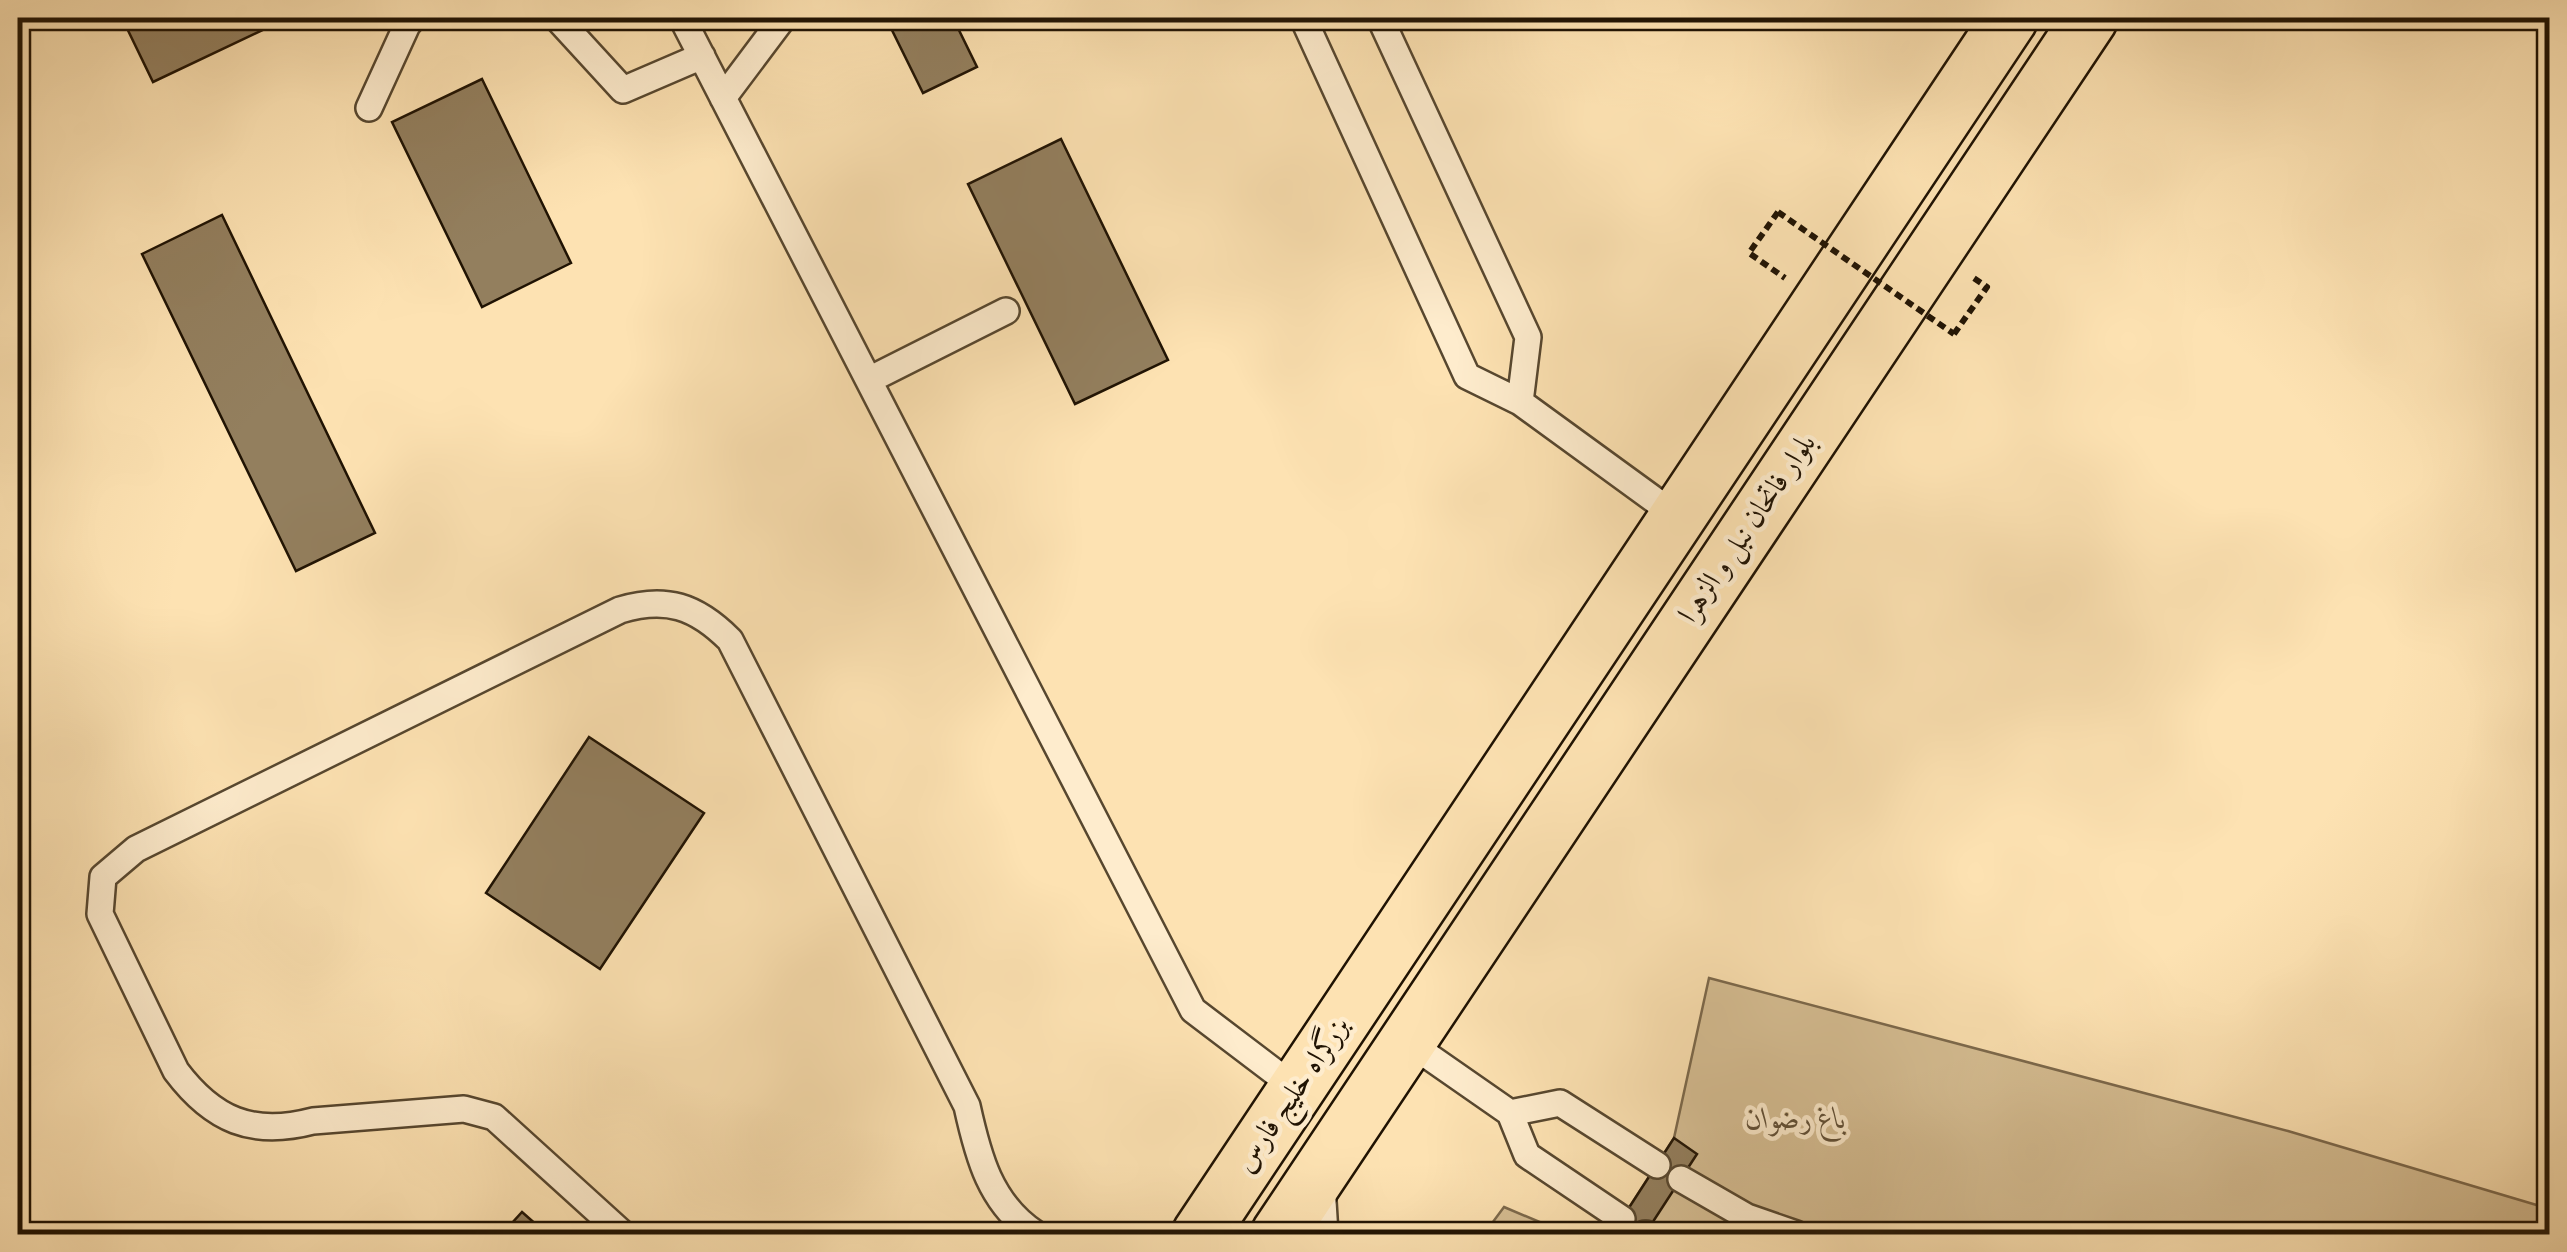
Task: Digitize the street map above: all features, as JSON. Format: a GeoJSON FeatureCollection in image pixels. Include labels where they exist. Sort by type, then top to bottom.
{"type":"FeatureCollection","features":[{"type":"Feature","properties":{"kind":"highway"},"geometry":{"type":"LineString","coordinates":[[1279,1234],[1408,1042],[1353,1006],[2010,18]]}},
{"type":"Feature","properties":{"kind":"highway","name":"بلوار فاتحان نبل و الزهرا"},"geometry":{"type":"LineString","coordinates":[[1408,1042],[2090,18]]}},
{"type":"Feature","properties":{"kind":"highway"},"geometry":{"type":"LineString","coordinates":[[1739,425],[1792,463]]}},
{"type":"Feature","properties":{"kind":"highway","name":"بزرگراه خلیج فارس"},"geometry":{"type":"LineString","coordinates":[[1200,1234],[1353,1006]]}},
{"type":"Feature","properties":{"kind":"lane"},"geometry":{"type":"LineString","coordinates":[[369,108],[413,18]]}},
{"type":"Feature","properties":{"kind":"lane"},"geometry":{"type":"LineString","coordinates":[[557,18],[623,90],[702,56]]}},
{"type":"Feature","properties":{"kind":"lane"},"geometry":{"type":"LineString","coordinates":[[682,18],[1193,1010],[1297,1089]]}},
{"type":"Feature","properties":{"kind":"lane"},"geometry":{"type":"LineString","coordinates":[[723,98],[783,18]]}},
{"type":"Feature","properties":{"kind":"lane"},"geometry":{"type":"LineString","coordinates":[[1304,18],[1468,376],[1520,402],[1678,517]]}},
{"type":"Feature","properties":{"kind":"lane"},"geometry":{"type":"LineString","coordinates":[[1380,18],[1528,337],[1520,402]]}},
{"type":"Feature","properties":{"kind":"lane"},"geometry":{"type":"LineString","coordinates":[[869,380],[1006,311]]}},
{"type":"Feature","properties":{"kind":"lane"},"geometry":{"type":"LineString","coordinates":[[623,1234],[494,1117],[464,1109],[271,1128],[250,1125],[208,1106],[176,1071],[100,914],[103,877],[136,849],[620,610],[657,603],[696,612],[730,640],[967,1106],[978,1154],[995,1193],[1036,1234]]}},
{"type":"Feature","properties":{"kind":"lane"},"geometry":{"type":"LineString","coordinates":[[1408,1042],[1510,1113],[1527,1155],[1622,1219]]}},
{"type":"Feature","properties":{"kind":"lane"},"geometry":{"type":"LineString","coordinates":[[1510,1113],[1560,1103],[1657,1165]]}},
{"type":"Feature","properties":{"kind":"lane"},"geometry":{"type":"LineString","coordinates":[[1321,1171],[1326,1234]]}},
{"type":"Feature","properties":{"kind":"lane"},"geometry":{"type":"LineString","coordinates":[[1681,1179],[1747,1217],[1796,1234]]}},
{"type":"Feature","properties":{"kind":"path"},"geometry":{"type":"LineString","coordinates":[[1749,252],[1778,212],[1954,334],[1987,287]]}},
{"type":"Feature","properties":{"kind":"green space","name":"باغ رضوان"},"geometry":{"type":"Polygon","coordinates":[[[1709,978],[2288,1131],[2550,1209],[2549,1234],[1612,1234],[1674,1138],[1709,978]]]}},
{"type":"Feature","properties":{"kind":"green space"},"geometry":{"type":"Polygon","coordinates":[[[1504,1207],[1568,1234],[1484,1234],[1504,1207]]]}},
{"type":"Feature","properties":{"kind":"building"},"geometry":{"type":"Polygon","coordinates":[[[122,18],[288,18],[153,82],[122,18]]]}},
{"type":"Feature","properties":{"kind":"building"},"geometry":{"type":"Polygon","coordinates":[[[886,18],[953,18],[977,67],[923,93],[886,18]]]}},
{"type":"Feature","properties":{"kind":"building"},"geometry":{"type":"Polygon","coordinates":[[[482,79],[571,263],[482,307],[392,122],[482,79]]]}},
{"type":"Feature","properties":{"kind":"building"},"geometry":{"type":"Polygon","coordinates":[[[1061,139],[1168,360],[1075,404],[968,184],[1061,139]]]}},
{"type":"Feature","properties":{"kind":"building"},"geometry":{"type":"Polygon","coordinates":[[[222,215],[375,533],[296,571],[142,254],[222,215]]]}},
{"type":"Feature","properties":{"kind":"building"},"geometry":{"type":"Polygon","coordinates":[[[589,737],[704,813],[600,969],[486,893],[589,737]]]}},
{"type":"Feature","properties":{"kind":"building"},"geometry":{"type":"Polygon","coordinates":[[[1674,1138],[1697,1154],[1645,1234],[1612,1234],[1674,1138]]]}},
{"type":"Feature","properties":{"kind":"building"},"geometry":{"type":"Polygon","coordinates":[[[522,1212],[547,1234],[502,1234],[522,1212]]]}}]}
